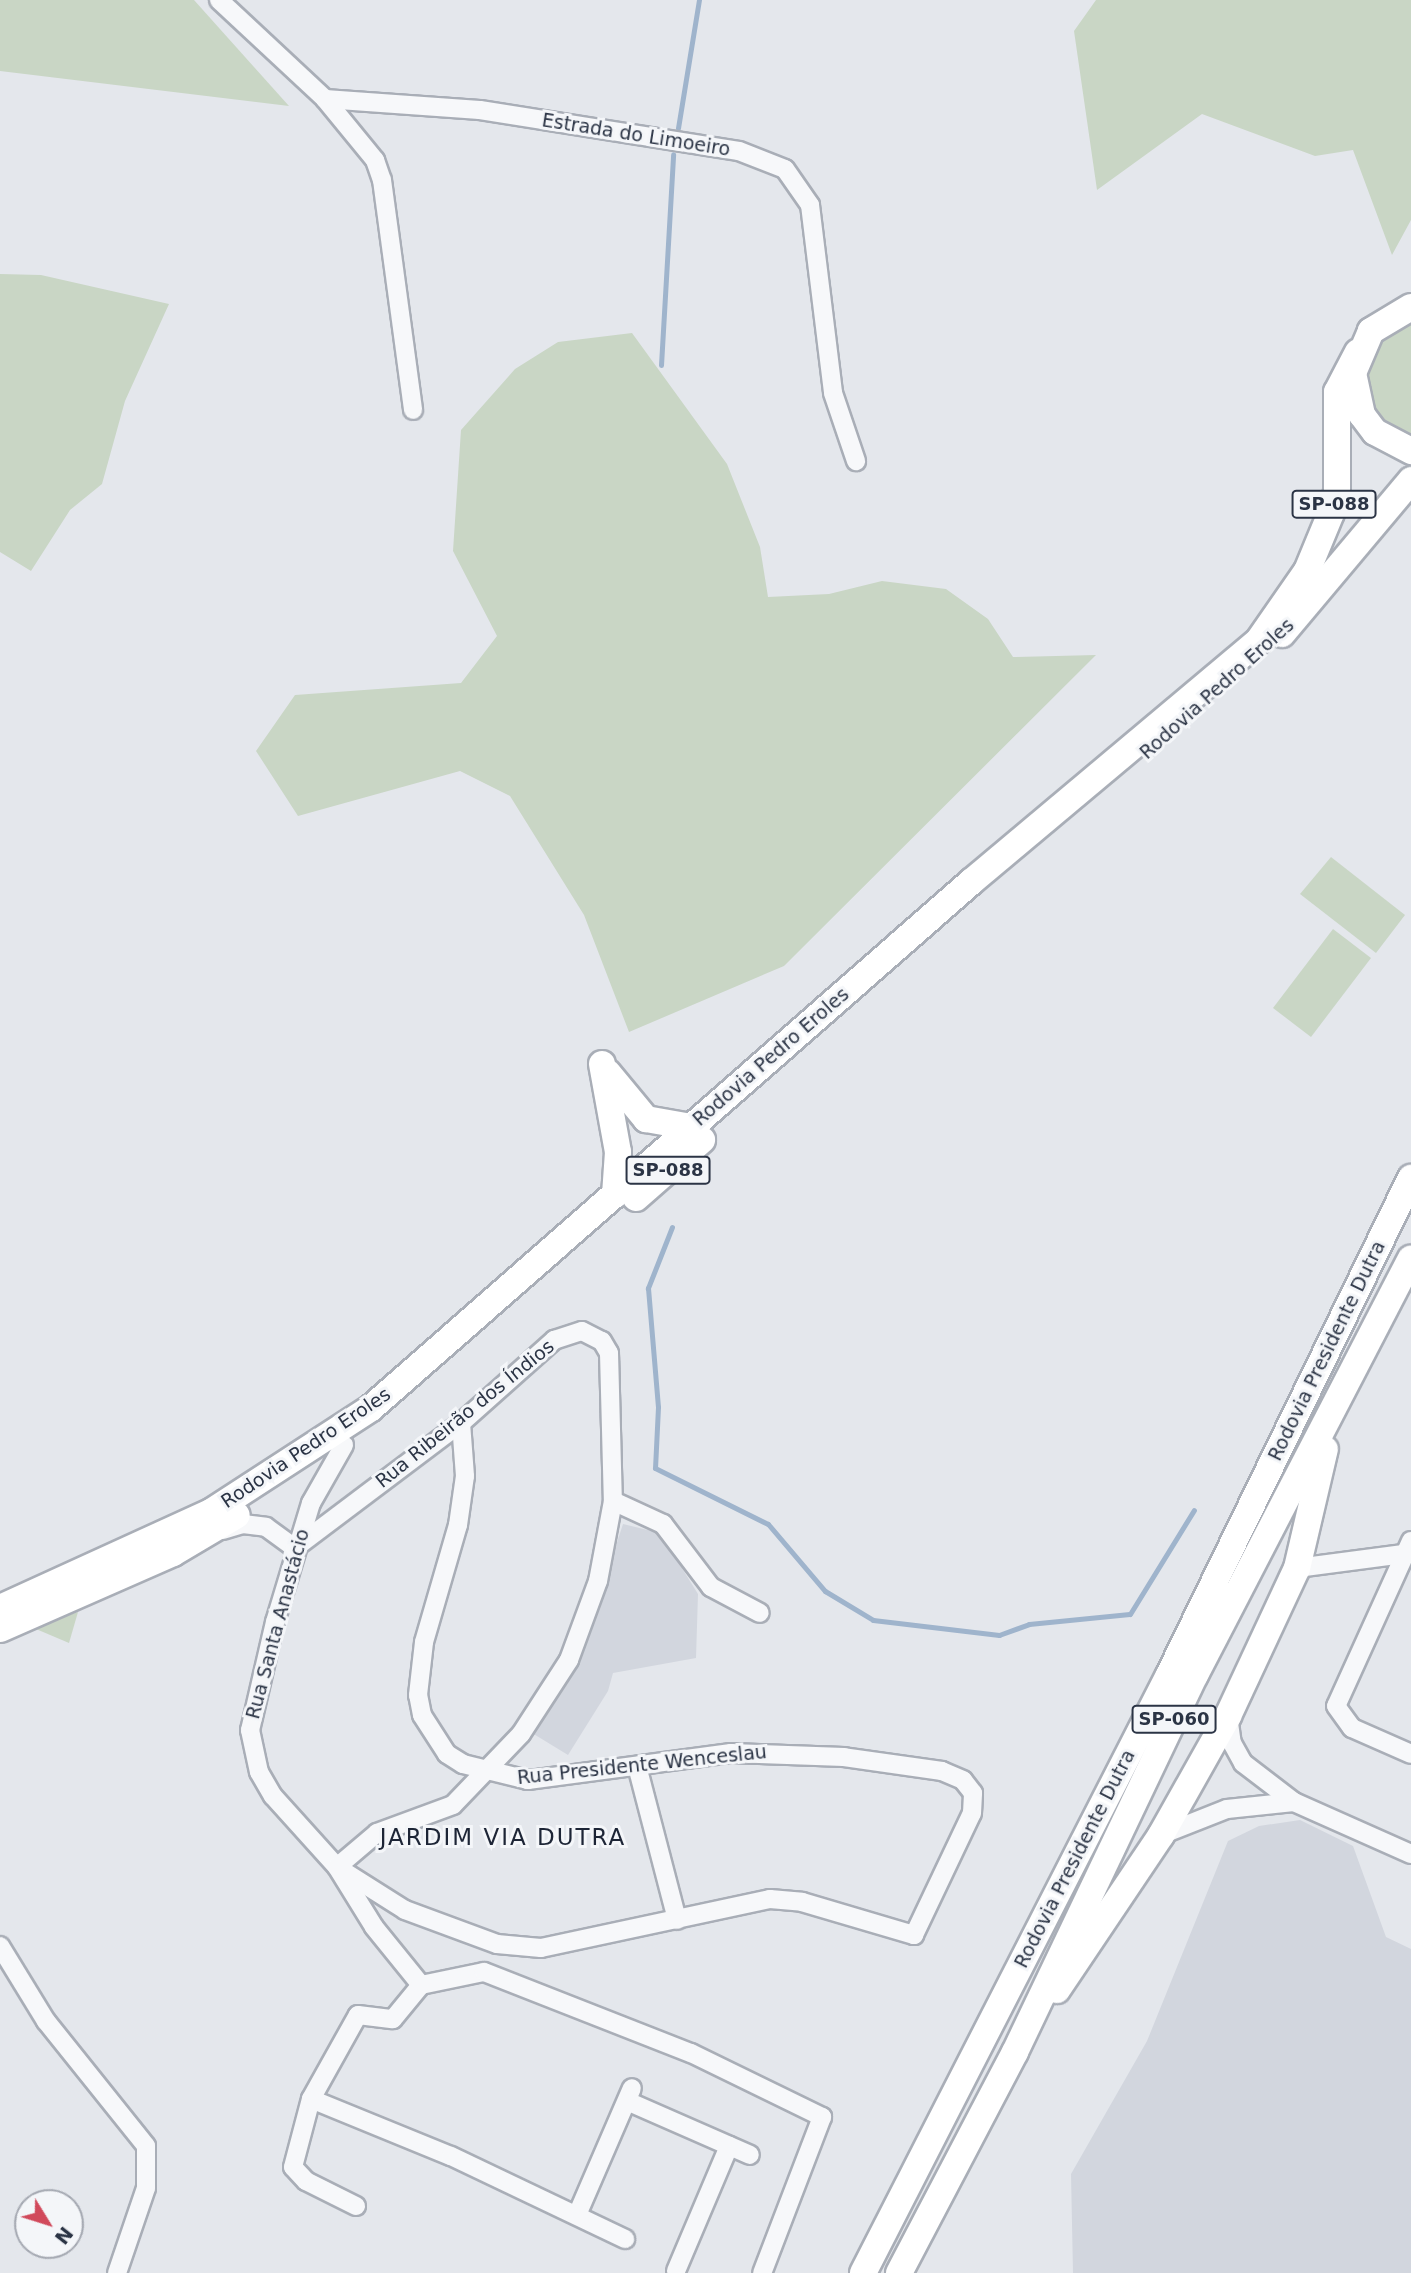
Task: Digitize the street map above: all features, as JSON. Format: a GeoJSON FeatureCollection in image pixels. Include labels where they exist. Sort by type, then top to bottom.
{"type":"FeatureCollection","features":[{"type":"Feature","properties":{"kind":"highway","name":"Rodovia Pedro Eroles"},"geometry":{"type":"LineString","coordinates":[[0,1608],[166,1535],[283,1468],[371,1408],[691,1127],[1259,640],[1307,571],[1338,492],[1337,393],[1371,331],[1411,307]]}},
{"type":"Feature","properties":{"kind":"highway"},"geometry":{"type":"LineString","coordinates":[[1359,352],[1354,384],[1362,415],[1375,432],[1411,451]]}},
{"type":"Feature","properties":{"kind":"highway","name":"Rodovia Pedro Eroles"},"geometry":{"type":"LineString","coordinates":[[0,1629],[208,1534],[382,1420],[1236,676],[1283,633],[1411,480]]}},
{"type":"Feature","properties":{"kind":"highway"},"geometry":{"type":"LineString","coordinates":[[615,1195],[618,1152],[602,1064],[646,1119],[691,1127]]}},
{"type":"Feature","properties":{"kind":"highway","name":"Rodovia Presidente Dutra"},"geometry":{"type":"LineString","coordinates":[[863,2273],[1169,1675],[1411,1178]]}},
{"type":"Feature","properties":{"kind":"highway","name":"Rodovia Presidente Dutra"},"geometry":{"type":"LineString","coordinates":[[899,2273],[1015,2052],[1195,1675],[1411,1259]]}},
{"type":"Feature","properties":{"kind":"highway"},"geometry":{"type":"LineString","coordinates":[[1015,2052],[1161,1835],[1228,1716],[1297,1568],[1343,1390]]}},
{"type":"Feature","properties":{"kind":"street"},"geometry":{"type":"LineString","coordinates":[[219,0],[325,99],[375,160],[382,180],[412,410]]}},
{"type":"Feature","properties":{"kind":"street","name":"Estrada do Limoeiro"},"geometry":{"type":"LineString","coordinates":[[325,99],[480,110],[739,151],[785,169],[810,205],[833,393],[856,460]]}},
{"type":"Feature","properties":{"kind":"street","name":"Rua Ribeirão dos Índios"},"geometry":{"type":"LineString","coordinates":[[295,1548],[461,1423],[554,1340],[567,1334],[591,1333],[609,1353],[613,1501],[598,1581],[569,1660],[521,1734],[488,1772],[443,1812],[377,1833],[337,1867]]}},
{"type":"Feature","properties":{"kind":"street","name":"Rua Presidente Wenceslau"},"geometry":{"type":"LineString","coordinates":[[461,1423],[465,1476],[458,1525],[424,1642],[418,1695],[422,1715],[447,1754],[488,1772],[528,1780],[772,1751],[942,1771],[963,1780],[974,1793],[972,1813],[918,1933],[908,1935],[802,1902],[771,1899],[677,1920]]}},
{"type":"Feature","properties":{"kind":"street","name":"Rua Santa Anastácio"},"geometry":{"type":"LineString","coordinates":[[337,1867],[273,1796],[251,1753],[259,1685],[295,1548],[311,1503],[344,1445]]}},
{"type":"Feature","properties":{"kind":"street"},"geometry":{"type":"LineString","coordinates":[[613,1501],[663,1524],[711,1587],[760,1612]]}},
{"type":"Feature","properties":{"kind":"street"},"geometry":{"type":"LineString","coordinates":[[208,1534],[255,1525],[295,1548]]}},
{"type":"Feature","properties":{"kind":"street"},"geometry":{"type":"LineString","coordinates":[[1411,1534],[1336,1706],[1352,1728],[1411,1754]]}},
{"type":"Feature","properties":{"kind":"street"},"geometry":{"type":"LineString","coordinates":[[1297,1568],[1404,1550]]}},
{"type":"Feature","properties":{"kind":"street"},"geometry":{"type":"LineString","coordinates":[[1228,1716],[1232,1743],[1243,1762],[1294,1802],[1411,1854]]}},
{"type":"Feature","properties":{"kind":"street"},"geometry":{"type":"LineString","coordinates":[[337,1867],[405,1910],[497,1944],[541,1948],[677,1920],[637,1766]]}},
{"type":"Feature","properties":{"kind":"street"},"geometry":{"type":"LineString","coordinates":[[1161,1835],[1227,1809],[1294,1802]]}},
{"type":"Feature","properties":{"kind":"street"},"geometry":{"type":"LineString","coordinates":[[337,1867],[374,1927],[421,1985]]}},
{"type":"Feature","properties":{"kind":"street"},"geometry":{"type":"LineString","coordinates":[[0,1946],[46,2021],[146,2146],[146,2188],[117,2273]]}},
{"type":"Feature","properties":{"kind":"street"},"geometry":{"type":"LineString","coordinates":[[356,2206],[306,2181],[293,2167],[311,2099],[358,2015],[393,2019],[421,1985],[484,1972],[691,2053],[822,2117],[762,2273]]}},
{"type":"Feature","properties":{"kind":"street"},"geometry":{"type":"LineString","coordinates":[[577,2215],[629,2094],[750,2155]]}},
{"type":"Feature","properties":{"kind":"street"},"geometry":{"type":"LineString","coordinates":[[311,2099],[577,2215],[625,2239]]}},
{"type":"Feature","properties":{"kind":"street"},"geometry":{"type":"LineString","coordinates":[[676,2271],[729,2146]]}},
{"type":"Feature","properties":{"kind":"shaded area"},"geometry":{"type":"Polygon","coordinates":[[[623,1524],[660,1533],[698,1594],[696,1658],[613,1673],[608,1691],[568,1755],[532,1733],[581,1653],[623,1524]]]}},
{"type":"Feature","properties":{"kind":"shaded area"},"geometry":{"type":"Polygon","coordinates":[[[1300,1820],[1353,1846],[1386,1937],[1411,1949],[1411,2273],[1073,2273],[1071,2174],[1147,2041],[1228,1841],[1259,1826],[1300,1820]]]}},
{"type":"Feature","properties":{"kind":"green space"},"geometry":{"type":"Polygon","coordinates":[[[0,0],[194,0],[289,106],[0,71],[0,0]]]}},
{"type":"Feature","properties":{"kind":"green space"},"geometry":{"type":"Polygon","coordinates":[[[1096,0],[1411,0],[1411,220],[1392,255],[1353,150],[1315,156],[1202,114],[1097,190],[1074,31],[1096,0]]]}},
{"type":"Feature","properties":{"kind":"green space"},"geometry":{"type":"Polygon","coordinates":[[[0,274],[41,275],[169,304],[125,401],[102,484],[70,510],[31,571],[0,552],[0,274]]]}},
{"type":"Feature","properties":{"kind":"green space"},"geometry":{"type":"Polygon","coordinates":[[[1411,322],[1411,438],[1387,426],[1375,411],[1366,373],[1383,337],[1411,322]]]}},
{"type":"Feature","properties":{"kind":"green space"},"geometry":{"type":"Polygon","coordinates":[[[632,333],[727,464],[760,547],[768,597],[829,594],[882,581],[946,589],[988,619],[1013,657],[1096,655],[784,966],[629,1032],[584,915],[510,796],[460,771],[298,816],[256,751],[295,695],[461,683],[497,636],[453,551],[461,430],[515,369],[558,342],[632,333]]]}},
{"type":"Feature","properties":{"kind":"green space"},"geometry":{"type":"Polygon","coordinates":[[[1331,857],[1405,915],[1376,953],[1300,894],[1331,857]]]}},
{"type":"Feature","properties":{"kind":"green space"},"geometry":{"type":"Polygon","coordinates":[[[1333,929],[1371,958],[1311,1037],[1273,1008],[1333,929]]]}},
{"type":"Feature","properties":{"kind":"green space"},"geometry":{"type":"Polygon","coordinates":[[[78,1612],[69,1643],[36,1629],[72,1614],[78,1612]]]}},
{"type":"Feature","properties":{"kind":"waterway"},"geometry":{"type":"LineString","coordinates":[[678,128],[699,0]]}},
{"type":"Feature","properties":{"kind":"waterway"},"geometry":{"type":"LineString","coordinates":[[661,365],[673,154]]}},
{"type":"Feature","properties":{"kind":"waterway"},"geometry":{"type":"LineString","coordinates":[[672,1227],[648,1288],[658,1407],[655,1468],[768,1524],[825,1591],[873,1620],[999,1635],[1029,1624],[1130,1614],[1194,1510]]}},
{"type":"Feature","properties":{"kind":"district","name":"JARDIM VIA DUTRA"},"geometry":{"type":"Point","coordinates":[503,1837]}}]}
